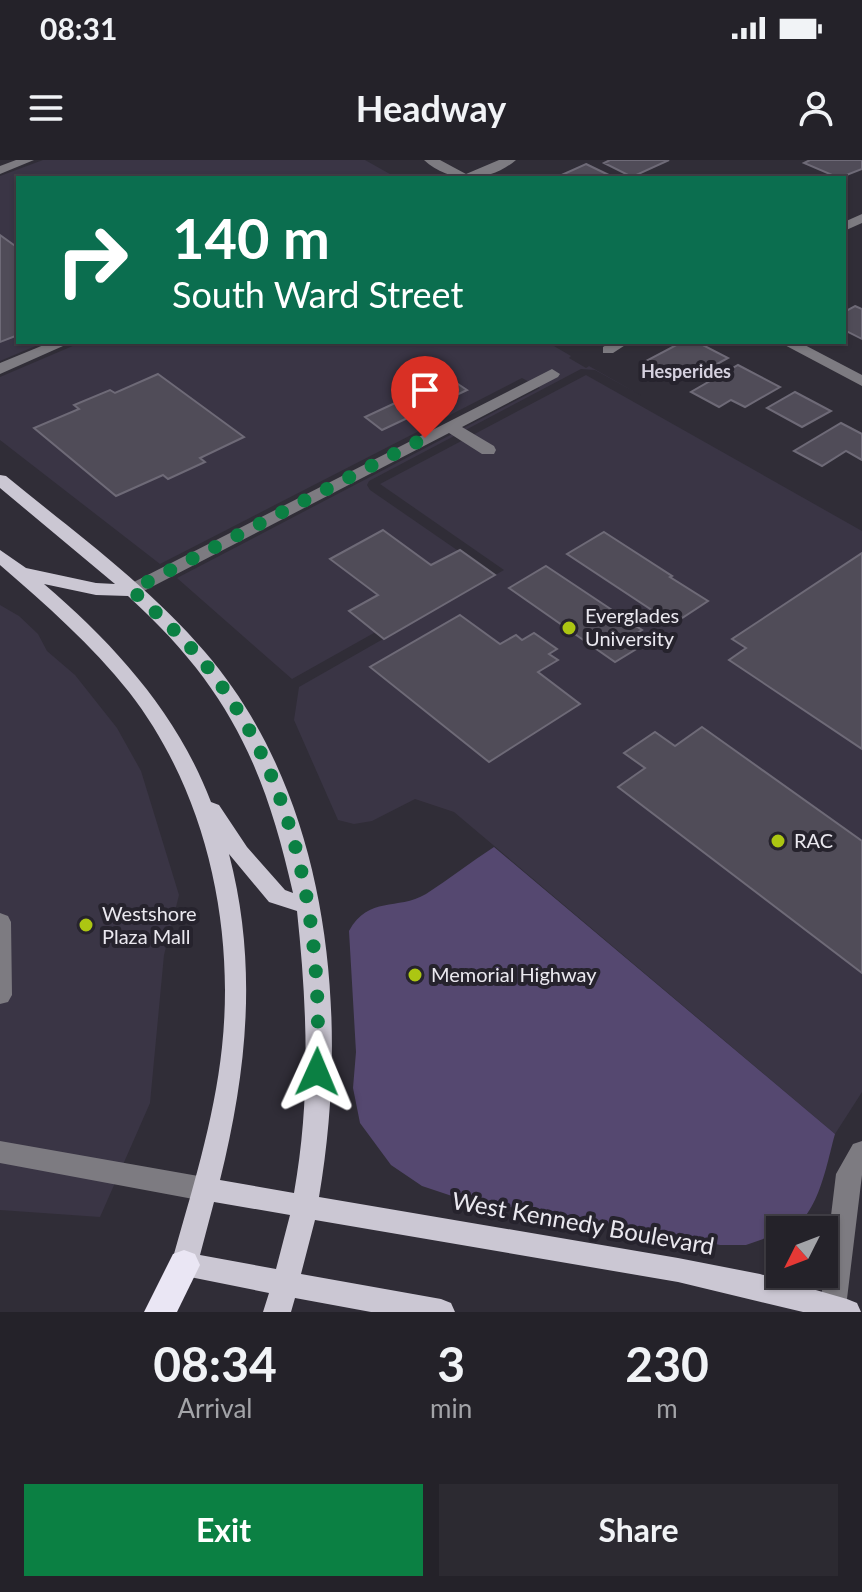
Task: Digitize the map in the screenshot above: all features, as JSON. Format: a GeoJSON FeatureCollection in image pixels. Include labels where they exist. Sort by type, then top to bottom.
{"type":"FeatureCollection","features":[{"type":"Feature","properties":{"kind":"highway"},"geometry":{"type":"LineString","coordinates":[[160,1312],[184,1265]]}},
{"type":"Feature","properties":{"kind":"main road"},"geometry":{"type":"LineString","coordinates":[[0,480],[132,590],[196,653],[244,719],[286,816],[309,906],[318,1045],[315,1127],[305,1207],[287,1284],[277,1312]]}},
{"type":"Feature","properties":{"kind":"main road"},"geometry":{"type":"LineString","coordinates":[[0,556],[98,645],[139,691],[239,853],[277,896],[309,906]]}},
{"type":"Feature","properties":{"kind":"main road"},"geometry":{"type":"LineString","coordinates":[[20,573],[96,589],[132,590]]}},
{"type":"Feature","properties":{"kind":"main road"},"geometry":{"type":"LineString","coordinates":[[196,787],[221,862],[230,903],[236,1005],[226,1098],[184,1265],[441,1312]]}},
{"type":"Feature","properties":{"kind":"main road","name":"West Kennedy Boulevard"},"geometry":{"type":"LineString","coordinates":[[204,1189],[678,1270],[840,1309]]}},
{"type":"Feature","properties":{"kind":"street"},"geometry":{"type":"LineString","coordinates":[[0,170],[28,160]]}},
{"type":"Feature","properties":{"kind":"street"},"geometry":{"type":"LineString","coordinates":[[430,160],[462,176]]}},
{"type":"Feature","properties":{"kind":"street"},"geometry":{"type":"LineString","coordinates":[[471,176],[510,160]]}},
{"type":"Feature","properties":{"kind":"street"},"geometry":{"type":"LineString","coordinates":[[0,369],[59,344]]}},
{"type":"Feature","properties":{"kind":"street"},"geometry":{"type":"LineString","coordinates":[[791,344],[862,381]]}},
{"type":"Feature","properties":{"kind":"street"},"geometry":{"type":"LineString","coordinates":[[132,590],[552,374]]}},
{"type":"Feature","properties":{"kind":"street"},"geometry":{"type":"LineString","coordinates":[[449,426],[488,450]]}},
{"type":"Feature","properties":{"kind":"street"},"geometry":{"type":"LineString","coordinates":[[0,922],[0,995]]}},
{"type":"Feature","properties":{"kind":"street"},"geometry":{"type":"LineString","coordinates":[[0,1152],[204,1189]]}},
{"type":"Feature","properties":{"kind":"street"},"geometry":{"type":"LineString","coordinates":[[840,1309],[849,1174],[862,1152]]}},
{"type":"Feature","properties":{"kind":"shaded area"},"geometry":{"type":"Polygon","coordinates":[[[43,160],[365,160],[393,176],[16,176],[16,344],[40,344],[0,361],[0,176],[43,160]]]}},
{"type":"Feature","properties":{"kind":"shaded area"},"geometry":{"type":"Polygon","coordinates":[[[77,344],[550,344],[586,368],[589,366],[642,396],[595,370],[581,369],[369,481],[367,485],[370,490],[486,570],[292,679],[177,578],[540,388],[522,378],[160,564],[0,440],[0,377],[77,344]]]}},
{"type":"Feature","properties":{"kind":"shaded area"},"geometry":{"type":"Polygon","coordinates":[[[586,375],[862,531],[862,1092],[835,1134],[454,812],[415,799],[372,821],[354,824],[338,820],[294,720],[299,687],[504,570],[380,484],[586,375]]]}},
{"type":"Feature","properties":{"kind":"shaded area","name":"Westshore Plaza Mall"},"geometry":{"type":"Polygon","coordinates":[[[0,605],[19,616],[38,634],[47,651],[75,675],[117,728],[141,771],[179,895],[164,955],[150,1103],[100,1217],[0,1210],[0,605]]]}},
{"type":"Feature","properties":{"kind":"shaded area"},"geometry":{"type":"Polygon","coordinates":[[[494,847],[835,1134],[824,1176],[805,1216],[766,1216],[766,1238],[746,1245],[720,1245],[678,1235],[461,1199],[422,1186],[391,1165],[360,1123],[353,1088],[356,1052],[349,931],[365,912],[426,894],[494,847]]]}},
{"type":"Feature","properties":{"kind":"building"},"geometry":{"type":"Polygon","coordinates":[[[610,160],[669,160],[634,176],[604,163],[610,160]]]}},
{"type":"Feature","properties":{"kind":"building"},"geometry":{"type":"Polygon","coordinates":[[[810,160],[862,160],[862,169],[834,176],[804,163],[810,160]]]}},
{"type":"Feature","properties":{"kind":"building"},"geometry":{"type":"Polygon","coordinates":[[[586,164],[611,176],[559,176],[586,164]]]}},
{"type":"Feature","properties":{"kind":"building"},"geometry":{"type":"Polygon","coordinates":[[[0,235],[16,247],[16,336],[0,342],[0,235]]]}},
{"type":"Feature","properties":{"kind":"building"},"geometry":{"type":"Polygon","coordinates":[[[855,306],[862,309],[862,339],[846,331],[846,311],[855,306]]]}},
{"type":"Feature","properties":{"kind":"building"},"geometry":{"type":"Polygon","coordinates":[[[678,344],[701,344],[728,358],[699,374],[686,367],[671,375],[646,361],[678,344]]]}},
{"type":"Feature","properties":{"kind":"building"},"geometry":{"type":"Polygon","coordinates":[[[738,365],[780,387],[745,407],[731,400],[719,407],[691,392],[738,365]]]}},
{"type":"Feature","properties":{"kind":"building"},"geometry":{"type":"Polygon","coordinates":[[[158,374],[244,437],[200,458],[205,462],[168,479],[163,475],[116,496],[34,428],[79,409],[74,405],[110,390],[115,393],[158,374]]]}},
{"type":"Feature","properties":{"kind":"building"},"geometry":{"type":"Polygon","coordinates":[[[449,378],[467,390],[382,430],[365,417],[449,378]]]}},
{"type":"Feature","properties":{"kind":"building"},"geometry":{"type":"Polygon","coordinates":[[[795,392],[831,411],[802,427],[767,408],[795,392]]]}},
{"type":"Feature","properties":{"kind":"building"},"geometry":{"type":"Polygon","coordinates":[[[841,423],[862,434],[862,460],[846,451],[822,466],[794,451],[841,423]]]}},
{"type":"Feature","properties":{"kind":"building"},"geometry":{"type":"Polygon","coordinates":[[[383,530],[431,565],[460,550],[495,575],[384,639],[349,611],[378,595],[330,559],[383,530]]]}},
{"type":"Feature","properties":{"kind":"building"},"geometry":{"type":"Polygon","coordinates":[[[604,532],[708,601],[673,624],[567,554],[604,532]]]}},
{"type":"Feature","properties":{"kind":"building"},"geometry":{"type":"Polygon","coordinates":[[[862,553],[862,749],[729,660],[746,648],[732,639],[862,553]]]}},
{"type":"Feature","properties":{"kind":"building"},"geometry":{"type":"Polygon","coordinates":[[[546,566],[642,630],[631,637],[643,645],[615,662],[509,588],[546,566]]]}},
{"type":"Feature","properties":{"kind":"building"},"geometry":{"type":"Polygon","coordinates":[[[460,615],[500,644],[516,635],[522,640],[534,633],[557,649],[549,654],[558,660],[538,672],[580,704],[489,762],[370,667],[460,615]]]}},
{"type":"Feature","properties":{"kind":"building"},"geometry":{"type":"Polygon","coordinates":[[[702,727],[862,841],[862,973],[618,787],[645,768],[624,753],[655,732],[675,746],[702,727]]]}},
{"type":"Feature","properties":{"kind":"place","name":"Everglades University"},"geometry":{"type":"Point","coordinates":[569,628]}},
{"type":"Feature","properties":{"kind":"place","name":"RAC"},"geometry":{"type":"Point","coordinates":[778,841]}},
{"type":"Feature","properties":{"kind":"place","name":"Westshore Plaza Mall"},"geometry":{"type":"Point","coordinates":[86,925]}},
{"type":"Feature","properties":{"kind":"place","name":"Memorial Highway"},"geometry":{"type":"Point","coordinates":[415,975]}},
{"type":"Feature","properties":{"kind":"district","name":"Hesperides"},"geometry":{"type":"Point","coordinates":[686,372]}},
{"type":"Feature","properties":{"kind":"route"},"geometry":{"type":"LineString","coordinates":[[317,1072],[316,979],[309,906],[301,863],[286,816],[244,719],[222,686],[196,653],[132,590],[425,438]]}}]}
